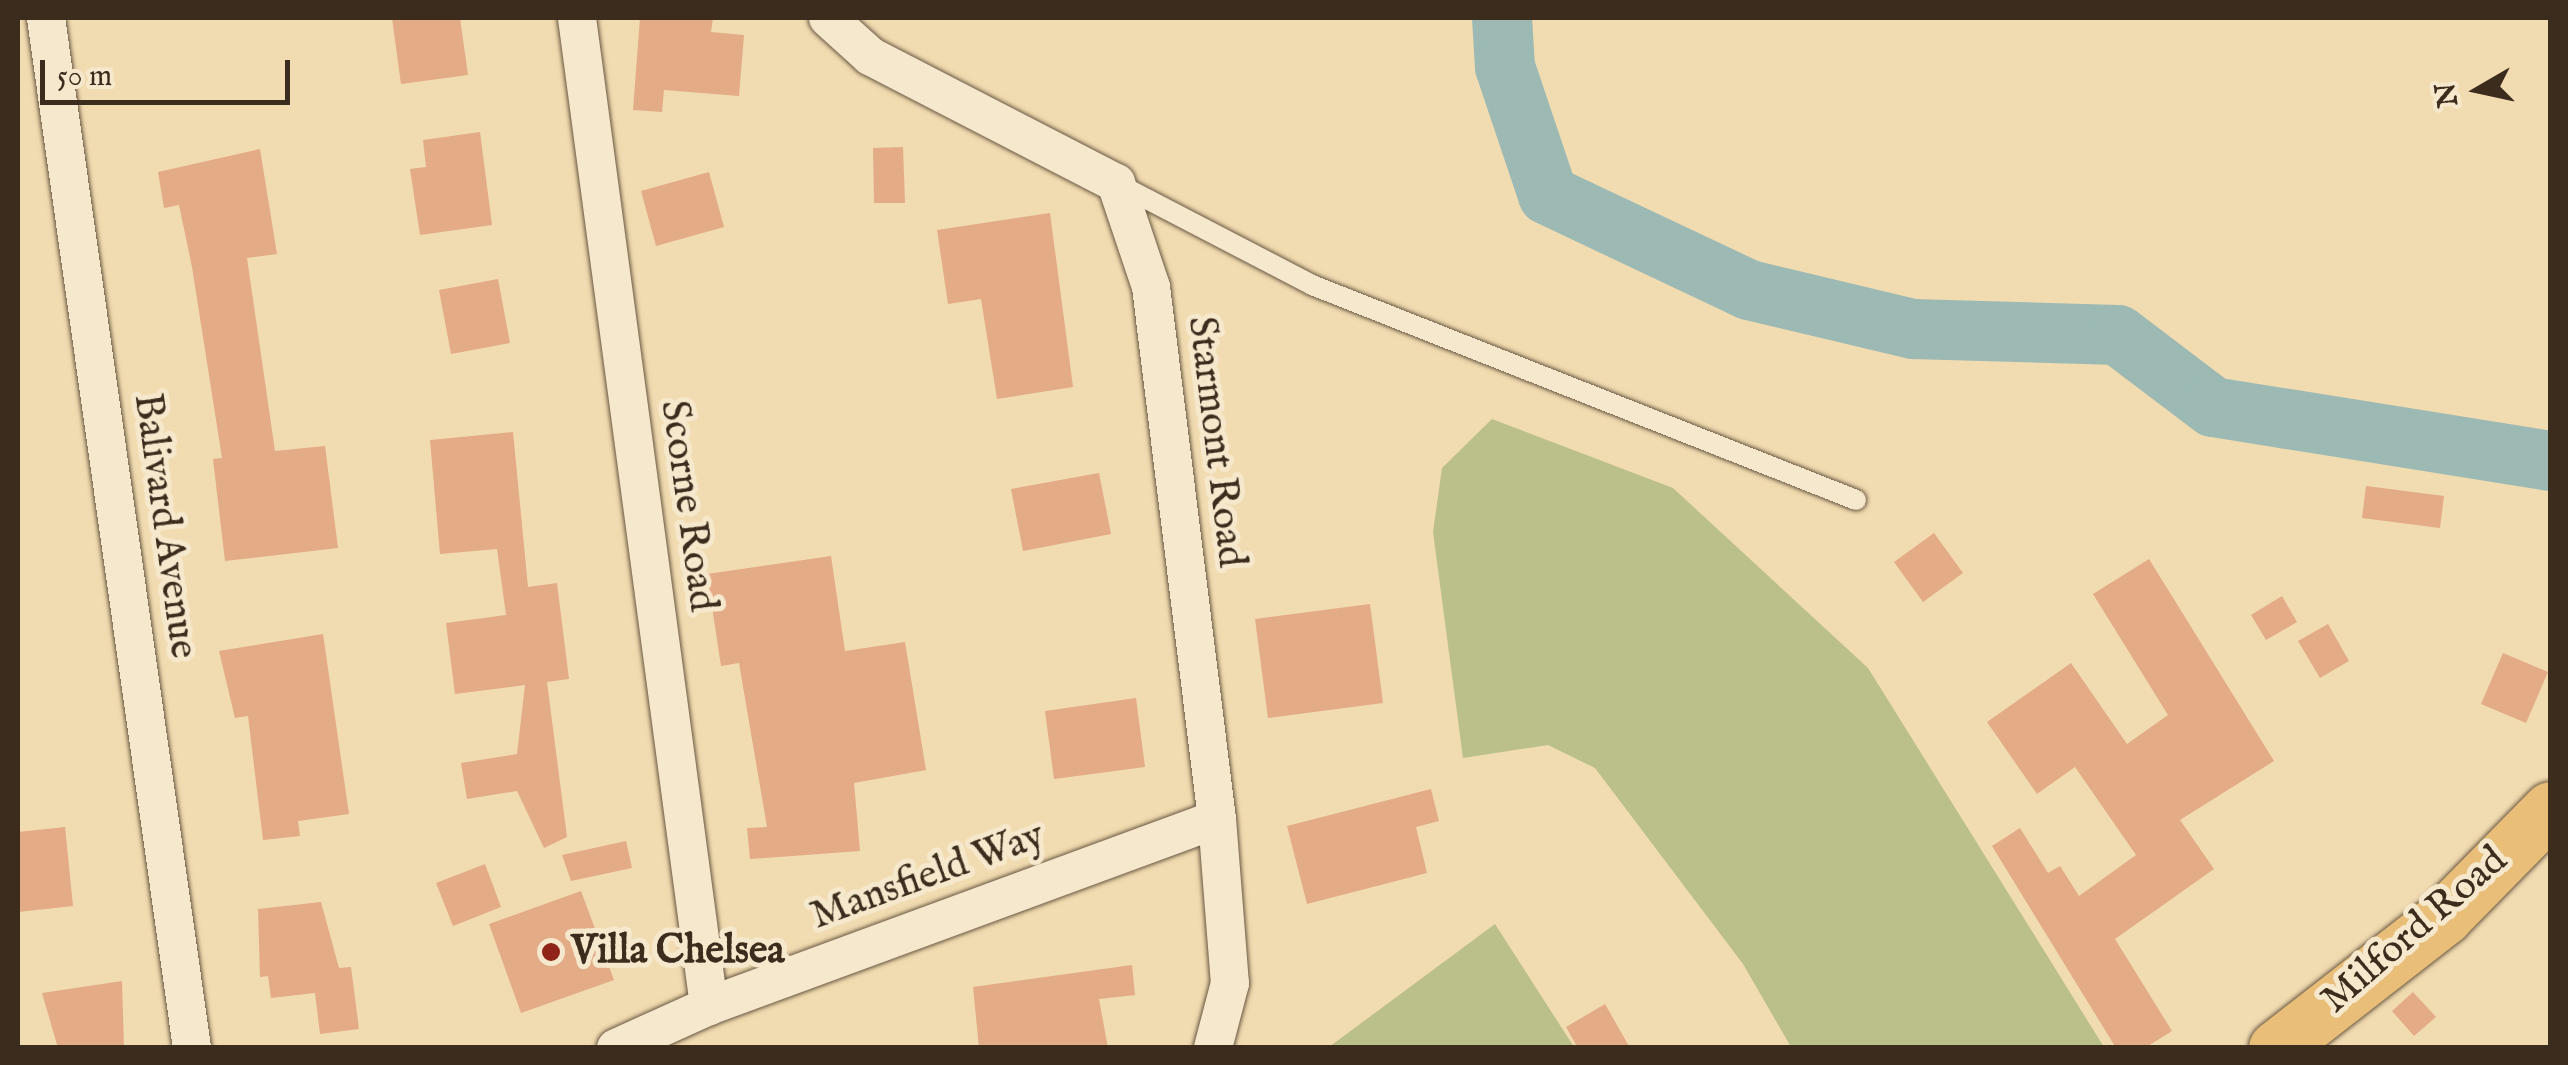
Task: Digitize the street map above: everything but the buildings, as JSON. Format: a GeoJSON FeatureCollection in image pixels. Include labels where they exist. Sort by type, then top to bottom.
{"type":"FeatureCollection","features":[{"type":"Feature","properties":{"kind":"main road","name":"Milford Road"},"geometry":{"type":"LineString","coordinates":[[2276,1048],[2444,917],[2550,809]]}},
{"type":"Feature","properties":{"kind":"street","name":"Balivard Avenue"},"geometry":{"type":"LineString","coordinates":[[46,18],[192,1048]]}},
{"type":"Feature","properties":{"kind":"street","name":"Scorne Road"},"geometry":{"type":"LineString","coordinates":[[577,18],[709,1006]]}},
{"type":"Feature","properties":{"kind":"street"},"geometry":{"type":"LineString","coordinates":[[828,18],[870,56],[1116,183]]}},
{"type":"Feature","properties":{"kind":"street","name":"Starmont Road"},"geometry":{"type":"LineString","coordinates":[[1116,183],[1151,287],[1216,819],[1230,984],[1213,1048]]}},
{"type":"Feature","properties":{"kind":"street","name":"Mansfield Way"},"geometry":{"type":"LineString","coordinates":[[616,1048],[709,1006],[1216,819]]}},
{"type":"Feature","properties":{"kind":"lane"},"geometry":{"type":"LineString","coordinates":[[1116,183],[1312,285],[1856,500]]}},
{"type":"Feature","properties":{"kind":"green space"},"geometry":{"type":"Polygon","coordinates":[[[1492,419],[1673,488],[1868,668],[2104,1047],[1791,1047],[1743,964],[1595,768],[1548,745],[1463,758],[1433,532],[1442,468],[1492,419]]]}},
{"type":"Feature","properties":{"kind":"green space"},"geometry":{"type":"Polygon","coordinates":[[[1495,924],[1574,1047],[1329,1047],[1495,924]]]}},
{"type":"Feature","properties":{"kind":"waterway"},"geometry":{"type":"LineString","coordinates":[[1502,18],[1505,67],[1548,195],[1749,290],[1913,329],[2118,335],[2213,407],[2550,461]]}},
{"type":"Feature","properties":{"kind":"place","name":"Villa Chelsea"},"geometry":{"type":"Point","coordinates":[551,952]}}]}
